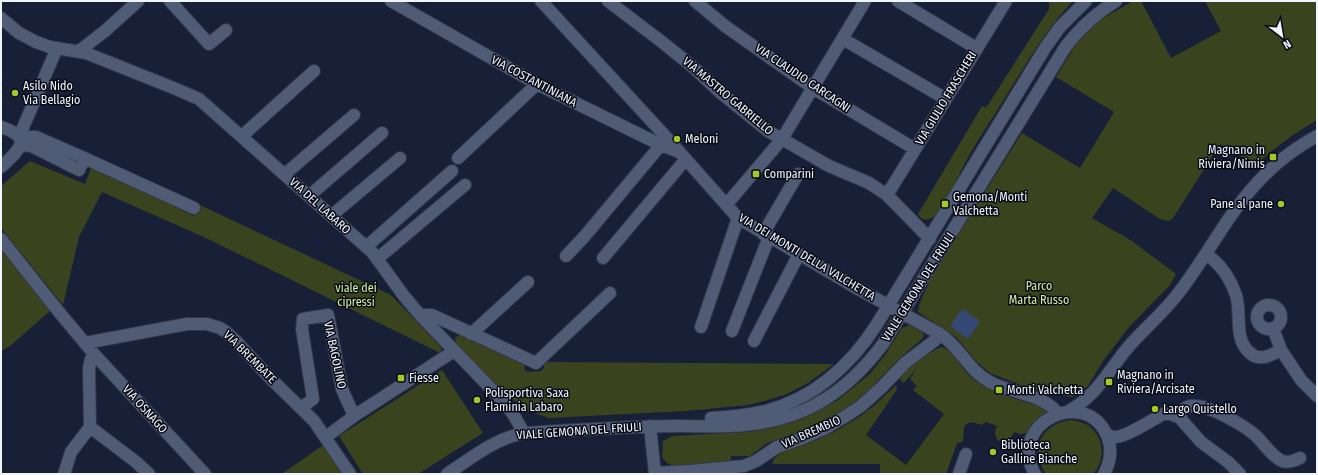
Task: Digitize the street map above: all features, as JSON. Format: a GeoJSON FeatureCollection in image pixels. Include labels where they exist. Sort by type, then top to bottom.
{"type":"FeatureCollection","features":[{"type":"Feature","properties":{"kind":"street"},"geometry":{"type":"LineString","coordinates":[[79,51],[138,1]]}},
{"type":"Feature","properties":{"kind":"street"},"geometry":{"type":"LineString","coordinates":[[170,1],[209,44],[226,30]]}},
{"type":"Feature","properties":{"kind":"street","name":"VIA COSTANTINIANA"},"geometry":{"type":"LineString","coordinates":[[391,1],[538,84],[664,142]]}},
{"type":"Feature","properties":{"kind":"street","name":"VIA DEI MONTI DELLA VALCHETTA"},"geometry":{"type":"LineString","coordinates":[[541,1],[664,142],[683,156],[738,218],[940,334],[951,342],[970,366],[985,379],[1004,388],[1045,402],[1063,413]]}},
{"type":"Feature","properties":{"kind":"street","name":"VIA MASTRO GABRIELLO"},"geometry":{"type":"LineString","coordinates":[[608,1],[693,67],[758,123],[828,166],[869,183],[887,195],[930,238]]}},
{"type":"Feature","properties":{"kind":"street","name":"VIA CLAUDIO CARCAGNI"},"geometry":{"type":"LineString","coordinates":[[695,1],[725,26],[813,88],[915,149]]}},
{"type":"Feature","properties":{"kind":"street"},"geometry":{"type":"LineString","coordinates":[[726,205],[782,139],[865,1]]}},
{"type":"Feature","properties":{"kind":"street"},"geometry":{"type":"LineString","coordinates":[[898,1],[976,48]]}},
{"type":"Feature","properties":{"kind":"street","name":"VIA GIULIO FRASCHERI"},"geometry":{"type":"LineString","coordinates":[[887,195],[1006,1]]}},
{"type":"Feature","properties":{"kind":"street","name":"VIALE GEMONA DEL FRIULI"},"geometry":{"type":"LineString","coordinates":[[650,426],[753,414],[781,406],[800,397],[827,380],[850,360],[870,335],[1045,48],[1060,27],[1086,1]]}},
{"type":"Feature","properties":{"kind":"street","name":"VIALE GEMONA DEL FRIULI"},"geometry":{"type":"LineString","coordinates":[[447,474],[495,443],[511,436],[524,433],[650,426],[753,424],[782,418],[805,410],[835,393],[861,371],[883,344],[1066,46],[1091,19],[1116,1]]}},
{"type":"Feature","properties":{"kind":"street","name":"VIA DEL LABARO"},"geometry":{"type":"LineString","coordinates":[[1,18],[19,33],[32,41],[57,48],[79,51],[195,97],[205,104],[366,247],[420,315],[506,405],[524,433]]}},
{"type":"Feature","properties":{"kind":"street"},"geometry":{"type":"LineString","coordinates":[[842,39],[946,99]]}},
{"type":"Feature","properties":{"kind":"street"},"geometry":{"type":"LineString","coordinates":[[1,167],[19,150],[20,141],[57,48]]}},
{"type":"Feature","properties":{"kind":"street"},"geometry":{"type":"LineString","coordinates":[[242,136],[314,71]]}},
{"type":"Feature","properties":{"kind":"street"},"geometry":{"type":"LineString","coordinates":[[458,158],[538,84]]}},
{"type":"Feature","properties":{"kind":"street"},"geometry":{"type":"LineString","coordinates":[[285,174],[354,115]]}},
{"type":"Feature","properties":{"kind":"street"},"geometry":{"type":"LineString","coordinates":[[1,127],[13,132],[20,141]]}},
{"type":"Feature","properties":{"kind":"street"},"geometry":{"type":"LineString","coordinates":[[309,196],[382,133]]}},
{"type":"Feature","properties":{"kind":"street"},"geometry":{"type":"LineString","coordinates":[[20,141],[36,136],[194,208]]}},
{"type":"Feature","properties":{"kind":"street"},"geometry":{"type":"LineString","coordinates":[[1034,473],[1029,452],[1033,434],[1038,427],[1044,422],[1086,400],[1104,379],[1125,350],[1179,293],[1236,210],[1258,182],[1282,160],[1317,136]]}},
{"type":"Feature","properties":{"kind":"street"},"geometry":{"type":"LineString","coordinates":[[566,256],[664,142]]}},
{"type":"Feature","properties":{"kind":"street"},"geometry":{"type":"LineString","coordinates":[[603,258],[683,156]]}},
{"type":"Feature","properties":{"kind":"street"},"geometry":{"type":"LineString","coordinates":[[331,216],[400,158]]}},
{"type":"Feature","properties":{"kind":"street"},"geometry":{"type":"LineString","coordinates":[[366,247],[452,171]]}},
{"type":"Feature","properties":{"kind":"street"},"geometry":{"type":"LineString","coordinates":[[732,331],[766,235],[798,174]]}},
{"type":"Feature","properties":{"kind":"street"},"geometry":{"type":"LineString","coordinates":[[968,174],[983,182]]}},
{"type":"Feature","properties":{"kind":"street"},"geometry":{"type":"LineString","coordinates":[[377,259],[465,185]]}},
{"type":"Feature","properties":{"kind":"street"},"geometry":{"type":"LineString","coordinates":[[957,192],[971,201]]}},
{"type":"Feature","properties":{"kind":"street"},"geometry":{"type":"LineString","coordinates":[[701,327],[738,218]]}},
{"type":"Feature","properties":{"kind":"street","name":"VIA OSNAGO"},"geometry":{"type":"LineString","coordinates":[[1,239],[58,312],[94,354],[205,474]]}},
{"type":"Feature","properties":{"kind":"street"},"geometry":{"type":"LineString","coordinates":[[754,341],[799,254]]}},
{"type":"Feature","properties":{"kind":"street"},"geometry":{"type":"LineString","coordinates":[[1206,254],[1222,267],[1234,291],[1238,305],[1240,337],[1245,349],[1252,355],[1260,357],[1269,356],[1281,350]]}},
{"type":"Feature","properties":{"kind":"street"},"geometry":{"type":"LineString","coordinates":[[471,334],[528,282]]}},
{"type":"Feature","properties":{"kind":"street"},"geometry":{"type":"LineString","coordinates":[[420,315],[432,315],[536,363],[610,293]]}},
{"type":"Feature","properties":{"kind":"street","name":"VIA BAGOLINO"},"geometry":{"type":"LineString","coordinates":[[301,408],[313,399],[302,329],[303,320],[328,315],[342,389],[354,416]]}},
{"type":"Feature","properties":{"kind":"street","name":"VIA BREMBATE"},"geometry":{"type":"LineString","coordinates":[[85,343],[187,324],[213,326],[226,332],[236,340],[270,378],[314,420],[350,474]]}},
{"type":"Feature","properties":{"kind":"street"},"geometry":{"type":"LineString","coordinates":[[1273,328],[1281,350],[1301,380],[1317,396]]}},
{"type":"Feature","properties":{"kind":"street","name":"VIA BREMBIO"},"geometry":{"type":"LineString","coordinates":[[655,473],[737,467],[752,463],[777,447],[816,433],[846,416],[874,395],[902,366],[934,341],[940,334]]}},
{"type":"Feature","properties":{"kind":"street"},"geometry":{"type":"LineString","coordinates":[[326,437],[354,416],[454,351]]}},
{"type":"Feature","properties":{"kind":"street"},"geometry":{"type":"LineString","coordinates":[[64,474],[71,452],[90,427],[89,368],[94,354]]}},
{"type":"Feature","properties":{"kind":"street"},"geometry":{"type":"LineString","coordinates":[[1097,423],[1094,413],[1094,404],[1104,379]]}},
{"type":"Feature","properties":{"kind":"street"},"geometry":{"type":"LineString","coordinates":[[1179,417],[1181,412],[1187,407],[1194,405],[1203,407],[1246,429],[1256,436],[1274,455],[1282,461],[1290,462],[1300,458]]}},
{"type":"Feature","properties":{"kind":"street"},"geometry":{"type":"LineString","coordinates":[[1063,413],[1084,414],[1097,423],[1106,434],[1110,448],[1106,471]]}},
{"type":"Feature","properties":{"kind":"street"},"geometry":{"type":"LineString","coordinates":[[1106,434],[1117,437],[1165,414],[1173,414],[1179,417],[1201,442],[1228,462],[1240,474]]}},
{"type":"Feature","properties":{"kind":"street"},"geometry":{"type":"LineString","coordinates":[[650,426],[655,473]]}},
{"type":"Feature","properties":{"kind":"street"},"geometry":{"type":"LineString","coordinates":[[90,427],[136,462],[149,474]]}},
{"type":"Feature","properties":{"kind":"street"},"geometry":{"type":"LineString","coordinates":[[1106,471],[1119,445],[1137,428]]}},
{"type":"Feature","properties":{"kind":"street"},"geometry":{"type":"LineString","coordinates":[[959,474],[966,454]]}},
{"type":"Feature","properties":{"kind":"green space"},"geometry":{"type":"Polygon","coordinates":[[[1049,1],[1073,1],[1038,45],[970,154],[942,209],[934,217],[924,219],[918,214],[982,106],[986,108],[1049,9],[1049,1]]]}},
{"type":"Feature","properties":{"kind":"green space","name":"Parco Marta Russo"},"geometry":{"type":"Polygon","coordinates":[[[1133,1],[1141,1],[1171,58],[1221,31],[1205,1],[1317,1],[1317,120],[1270,152],[1256,165],[1220,144],[1173,218],[1169,221],[1160,219],[1113,188],[1092,218],[1132,241],[1176,274],[1170,285],[1129,327],[1103,361],[1088,386],[1072,397],[1052,394],[1028,388],[990,373],[976,361],[956,337],[918,312],[919,305],[932,276],[1022,133],[1080,168],[1114,112],[1056,77],[1076,44],[1098,21],[1133,1]]]}},
{"type":"Feature","properties":{"kind":"green space","name":"viale dei cipressi"},"geometry":{"type":"Polygon","coordinates":[[[30,161],[85,184],[92,166],[194,216],[200,205],[391,295],[442,348],[440,353],[206,238],[102,192],[79,237],[63,305],[1,228],[1,186],[30,161]]]}},
{"type":"Feature","properties":{"kind":"green space"},"geometry":{"type":"Polygon","coordinates":[[[1,246],[51,308],[50,311],[10,346],[1,351],[1,246]]]}},
{"type":"Feature","properties":{"kind":"green space"},"geometry":{"type":"Polygon","coordinates":[[[909,325],[921,331],[924,335],[923,338],[901,357],[867,392],[846,409],[814,427],[767,443],[750,456],[731,456],[731,463],[674,466],[667,463],[662,457],[663,441],[672,436],[746,432],[772,428],[802,419],[838,400],[870,374],[885,355],[902,328],[909,325]]]}},
{"type":"Feature","properties":{"kind":"green space"},"geometry":{"type":"Polygon","coordinates":[[[460,333],[524,363],[525,371],[529,372],[541,371],[544,368],[544,362],[834,364],[808,383],[787,394],[748,405],[686,411],[549,418],[527,410],[497,386],[457,347],[455,339],[460,333]]]}},
{"type":"Feature","properties":{"kind":"green space"},"geometry":{"type":"Polygon","coordinates":[[[941,347],[949,351],[968,374],[980,383],[999,393],[1050,410],[1051,414],[1041,418],[1028,433],[1020,434],[1014,432],[1009,441],[1006,442],[1001,442],[997,439],[995,431],[997,426],[986,422],[982,425],[968,423],[964,427],[963,442],[957,443],[946,474],[880,474],[880,464],[772,464],[774,459],[780,453],[819,439],[859,417],[874,406],[896,385],[896,391],[866,435],[906,465],[944,414],[913,390],[917,386],[910,379],[918,367],[904,383],[899,379],[918,361],[941,347]]]}},
{"type":"Feature","properties":{"kind":"green space"},"geometry":{"type":"Polygon","coordinates":[[[442,370],[483,433],[418,474],[363,474],[339,436],[442,370]]]}},
{"type":"Feature","properties":{"kind":"green space"},"geometry":{"type":"Polygon","coordinates":[[[1071,420],[1089,426],[1098,436],[1102,449],[1100,463],[1093,474],[1046,474],[1041,465],[1039,456],[1041,439],[1045,432],[1052,427],[1061,422],[1071,420]]]}},
{"type":"Feature","properties":{"kind":"green space"},"geometry":{"type":"Polygon","coordinates":[[[323,445],[343,474],[282,474],[323,445]]]}},
{"type":"Feature","properties":{"kind":"water"},"geometry":{"type":"Polygon","coordinates":[[[962,309],[980,321],[968,339],[950,326],[962,309]]]}},
{"type":"Feature","properties":{"kind":"place","name":"Asilo Nido Via Bellagio"},"geometry":{"type":"Point","coordinates":[15,93]}},
{"type":"Feature","properties":{"kind":"place","name":"Meloni"},"geometry":{"type":"Point","coordinates":[677,139]}},
{"type":"Feature","properties":{"kind":"place","name":"Magnano in Riviera/Nimis"},"geometry":{"type":"Point","coordinates":[1273,157]}},
{"type":"Feature","properties":{"kind":"place","name":"Comparini"},"geometry":{"type":"Point","coordinates":[756,174]}},
{"type":"Feature","properties":{"kind":"place","name":"Gemona/Monti Valchetta"},"geometry":{"type":"Point","coordinates":[945,204]}},
{"type":"Feature","properties":{"kind":"place","name":"Pane al pane"},"geometry":{"type":"Point","coordinates":[1281,204]}},
{"type":"Feature","properties":{"kind":"place","name":"Fiesse"},"geometry":{"type":"Point","coordinates":[401,378]}},
{"type":"Feature","properties":{"kind":"place","name":"Magnano in Riviera/Arcisate"},"geometry":{"type":"Point","coordinates":[1109,382]}},
{"type":"Feature","properties":{"kind":"place","name":"Monti Valchetta"},"geometry":{"type":"Point","coordinates":[999,390]}},
{"type":"Feature","properties":{"kind":"place","name":"Polisportiva Saxa Flaminia Labaro"},"geometry":{"type":"Point","coordinates":[477,400]}},
{"type":"Feature","properties":{"kind":"place","name":"Largo Quistello"},"geometry":{"type":"Point","coordinates":[1155,409]}},
{"type":"Feature","properties":{"kind":"place","name":"Biblioteca Galline Bianche"},"geometry":{"type":"Point","coordinates":[993,452]}}]}
